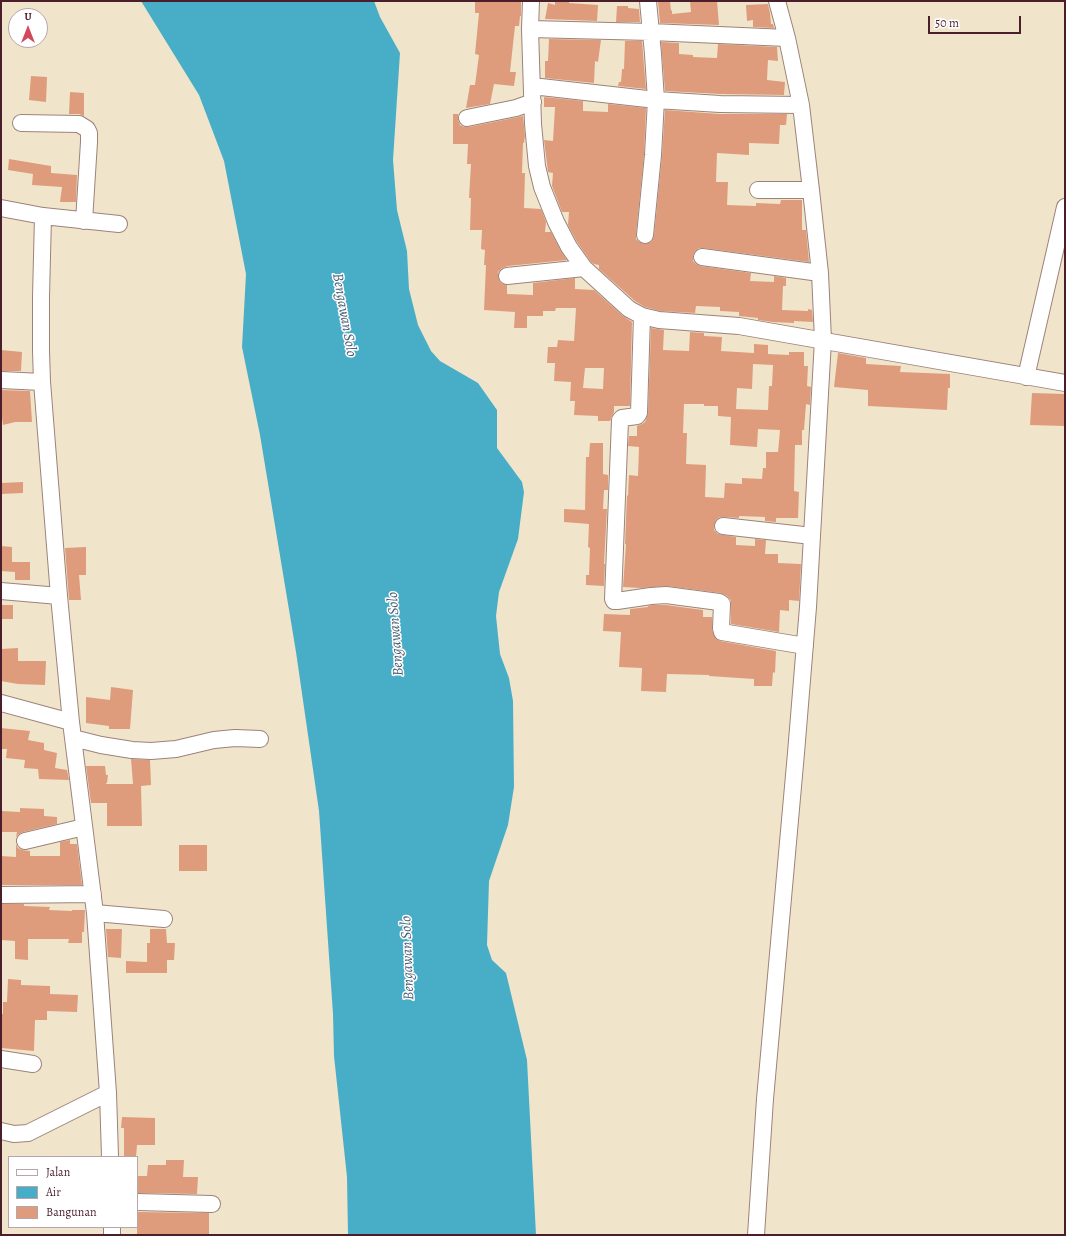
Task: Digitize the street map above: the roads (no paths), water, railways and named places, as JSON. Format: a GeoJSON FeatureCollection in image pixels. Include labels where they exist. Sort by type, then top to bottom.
{"type":"FeatureCollection","features":[{"type":"Feature","properties":{"kind":"street"},"geometry":{"type":"LineString","coordinates":[[531,1],[530,28],[535,155],[542,187],[556,222],[569,247],[584,268],[629,309],[642,316],[659,320],[739,326],[1065,383]]}},
{"type":"Feature","properties":{"kind":"street"},"geometry":{"type":"LineString","coordinates":[[645,235],[654,155],[656,100],[654,54],[648,1]]}},
{"type":"Feature","properties":{"kind":"street"},"geometry":{"type":"LineString","coordinates":[[756,1235],[766,1099],[805,646],[823,340],[820,273],[800,105],[787,38],[777,1]]}},
{"type":"Feature","properties":{"kind":"street"},"geometry":{"type":"LineString","coordinates":[[530,28],[787,38]]}},
{"type":"Feature","properties":{"kind":"street"},"geometry":{"type":"LineString","coordinates":[[467,118],[516,108],[532,94],[720,104],[800,105]]}},
{"type":"Feature","properties":{"kind":"street"},"geometry":{"type":"LineString","coordinates":[[21,123],[79,124],[87,129],[89,134],[89,142],[84,221]]}},
{"type":"Feature","properties":{"kind":"street"},"geometry":{"type":"LineString","coordinates":[[758,190],[811,190]]}},
{"type":"Feature","properties":{"kind":"street"},"geometry":{"type":"LineString","coordinates":[[1026,377],[1065,207]]}},
{"type":"Feature","properties":{"kind":"street"},"geometry":{"type":"LineString","coordinates":[[1,208],[43,216],[119,224]]}},
{"type":"Feature","properties":{"kind":"street"},"geometry":{"type":"LineString","coordinates":[[43,216],[41,297],[42,382],[59,596],[72,730],[95,913],[108,1093],[110,1156]]}},
{"type":"Feature","properties":{"kind":"street"},"geometry":{"type":"LineString","coordinates":[[702,257],[820,273]]}},
{"type":"Feature","properties":{"kind":"street"},"geometry":{"type":"LineString","coordinates":[[507,276],[584,268]]}},
{"type":"Feature","properties":{"kind":"street"},"geometry":{"type":"LineString","coordinates":[[642,316],[639,413],[637,416],[622,418],[620,420],[613,599],[617,601],[666,595],[719,602],[722,604],[722,632],[805,646]]}},
{"type":"Feature","properties":{"kind":"street"},"geometry":{"type":"LineString","coordinates":[[1,380],[42,382]]}},
{"type":"Feature","properties":{"kind":"street"},"geometry":{"type":"LineString","coordinates":[[723,526],[812,536]]}},
{"type":"Feature","properties":{"kind":"street"},"geometry":{"type":"LineString","coordinates":[[1,591],[59,596]]}},
{"type":"Feature","properties":{"kind":"street"},"geometry":{"type":"LineString","coordinates":[[1,703],[115,747],[132,750],[151,751],[176,749],[214,740],[235,738],[260,739]]}},
{"type":"Feature","properties":{"kind":"street"},"geometry":{"type":"LineString","coordinates":[[25,841],[84,827]]}},
{"type":"Feature","properties":{"kind":"street"},"geometry":{"type":"LineString","coordinates":[[1,895],[93,894]]}},
{"type":"Feature","properties":{"kind":"street"},"geometry":{"type":"LineString","coordinates":[[95,913],[164,919]]}},
{"type":"Feature","properties":{"kind":"street"},"geometry":{"type":"LineString","coordinates":[[1,1059],[33,1064]]}},
{"type":"Feature","properties":{"kind":"street"},"geometry":{"type":"LineString","coordinates":[[1,1131],[14,1134],[28,1133],[108,1093]]}},
{"type":"Feature","properties":{"kind":"street"},"geometry":{"type":"LineString","coordinates":[[138,1202],[212,1204]]}},
{"type":"Feature","properties":{"kind":"water","name":"Bengawan Solo"},"geometry":{"type":"Polygon","coordinates":[[[141,1],[374,1],[380,17],[400,53],[393,160],[397,210],[407,251],[409,289],[418,325],[431,351],[440,361],[478,383],[497,410],[497,448],[522,482],[524,492],[518,539],[499,592],[496,616],[500,654],[509,678],[513,701],[514,787],[508,825],[489,881],[487,945],[492,960],[506,973],[527,1060],[536,1235],[348,1235],[347,1177],[334,1056],[333,1014],[319,811],[296,652],[260,435],[242,347],[246,274],[224,161],[199,95],[141,1]]]}}]}
